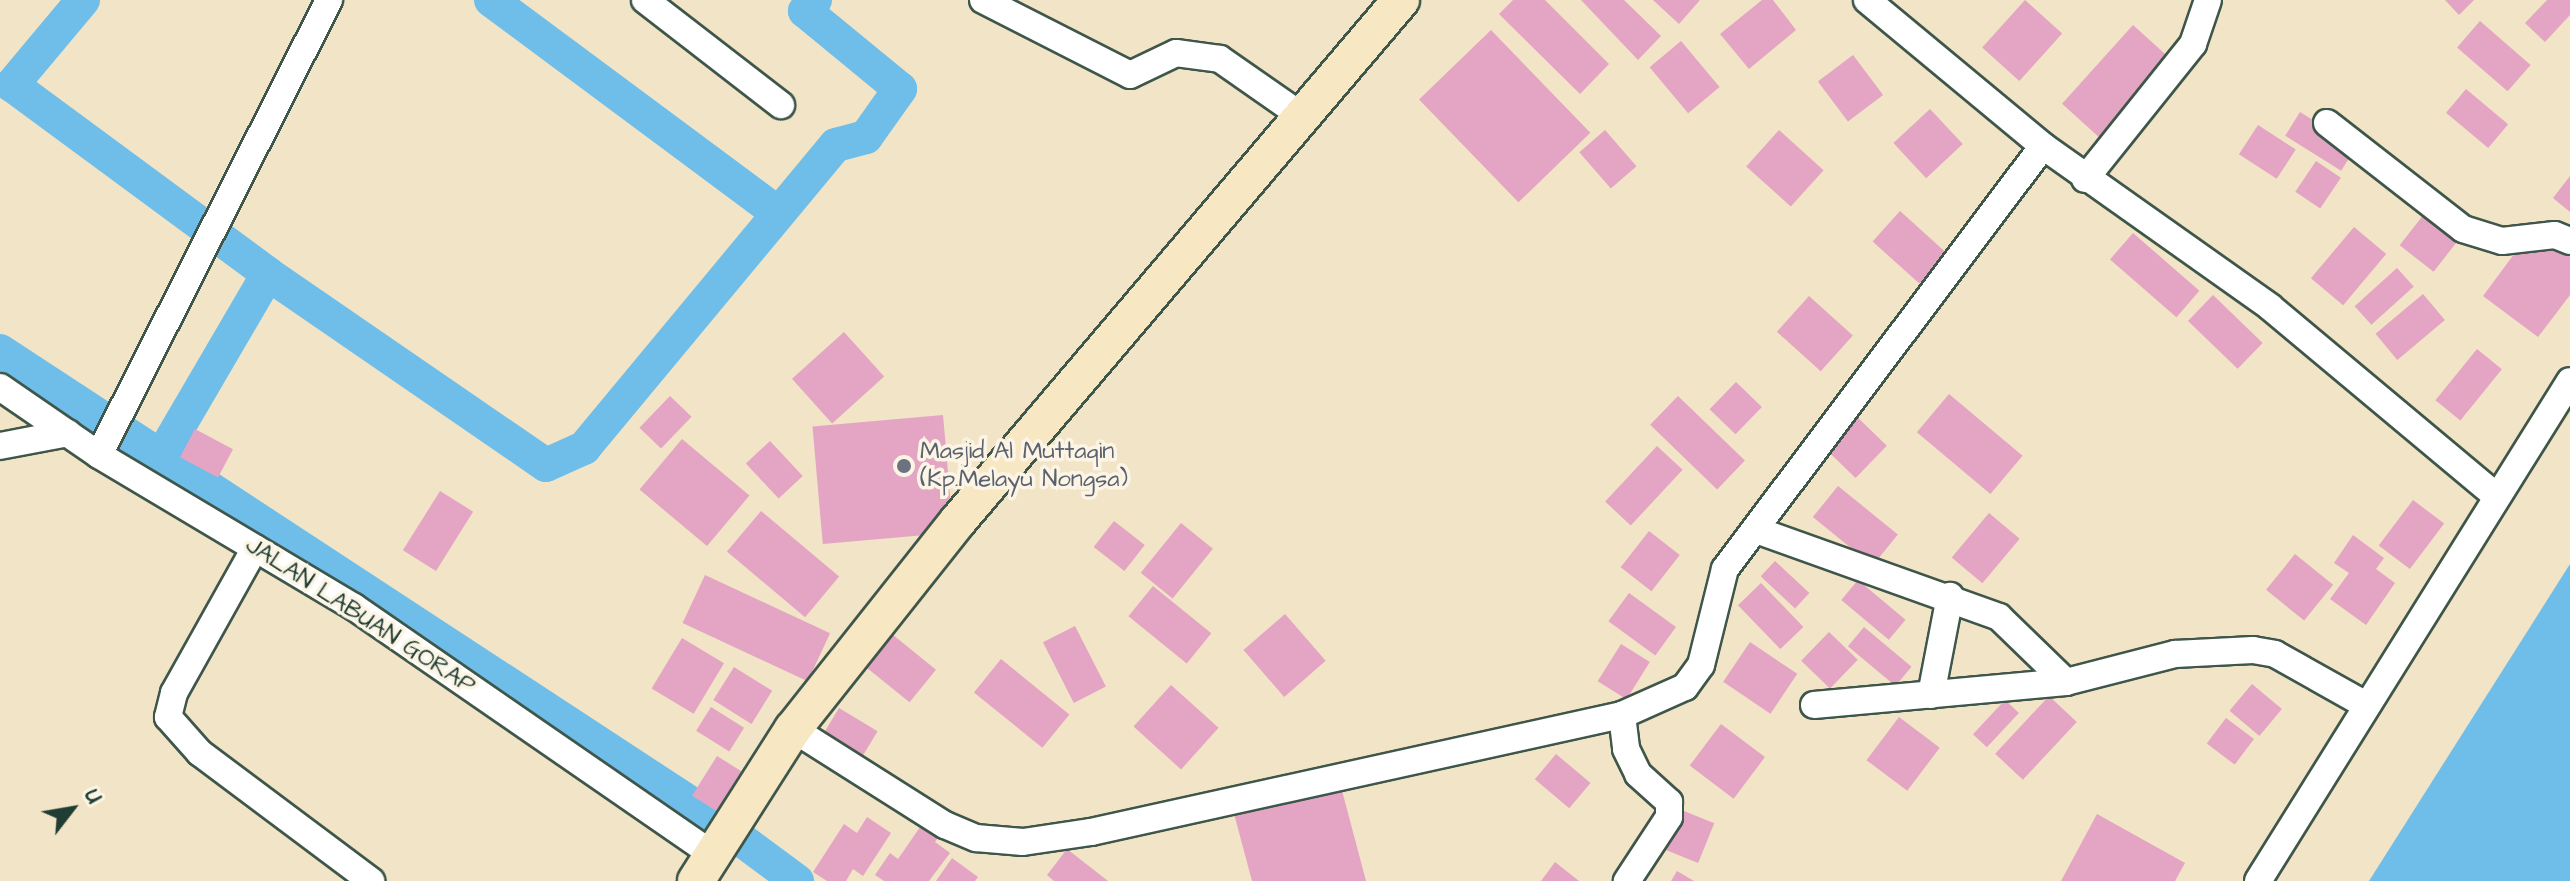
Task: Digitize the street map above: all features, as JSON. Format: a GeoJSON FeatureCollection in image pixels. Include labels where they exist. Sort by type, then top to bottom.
{"type":"FeatureCollection","features":[{"type":"Feature","properties":{"kind":"street"},"geometry":{"type":"LineString","coordinates":[[102,447],[329,0]]}},
{"type":"Feature","properties":{"kind":"street"},"geometry":{"type":"LineString","coordinates":[[645,0],[781,105]]}},
{"type":"Feature","properties":{"kind":"street"},"geometry":{"type":"LineString","coordinates":[[983,0],[1130,75],[1176,53],[1220,59],[1303,117]]}},
{"type":"Feature","properties":{"kind":"street"},"geometry":{"type":"LineString","coordinates":[[711,860],[793,729],[958,521],[1401,0]]}},
{"type":"Feature","properties":{"kind":"street"},"geometry":{"type":"LineString","coordinates":[[1867,0],[2085,179],[2270,307],[2497,497]]}},
{"type":"Feature","properties":{"kind":"street"},"geometry":{"type":"LineString","coordinates":[[2085,179],[2193,44],[2208,0]]}},
{"type":"Feature","properties":{"kind":"street"},"geometry":{"type":"LineString","coordinates":[[2327,123],[2463,229],[2502,241],[2555,235],[2570,241]]}},
{"type":"Feature","properties":{"kind":"street"},"geometry":{"type":"LineString","coordinates":[[793,729],[945,825],[976,838],[1023,842],[1091,832],[1622,715],[1685,687],[1701,665],[1725,569],[2043,146]]}},
{"type":"Feature","properties":{"kind":"street"},"geometry":{"type":"LineString","coordinates":[[2258,881],[2570,381]]}},
{"type":"Feature","properties":{"kind":"street","name":"JALAN LABUAN GORAP"},"geometry":{"type":"LineString","coordinates":[[0,387],[68,433],[102,447],[255,548],[354,607],[711,860]]}},
{"type":"Feature","properties":{"kind":"street"},"geometry":{"type":"LineString","coordinates":[[0,446],[68,433]]}},
{"type":"Feature","properties":{"kind":"street"},"geometry":{"type":"LineString","coordinates":[[1756,530],[1950,596],[1999,617],[2066,682]]}},
{"type":"Feature","properties":{"kind":"street"},"geometry":{"type":"LineString","coordinates":[[255,548],[174,693],[168,717],[200,753],[371,881]]}},
{"type":"Feature","properties":{"kind":"street"},"geometry":{"type":"LineString","coordinates":[[1931,695],[1950,596]]}},
{"type":"Feature","properties":{"kind":"street"},"geometry":{"type":"LineString","coordinates":[[1814,705],[2066,682],[2175,654],[2253,650],[2275,654],[2366,705]]}},
{"type":"Feature","properties":{"kind":"street"},"geometry":{"type":"LineString","coordinates":[[1622,715],[1626,749],[1638,774],[1669,802],[1669,817],[1627,881]]}},
{"type":"Feature","properties":{"kind":"water"},"geometry":{"type":"Polygon","coordinates":[[[2570,564],[2570,881],[2369,881],[2570,564]]]}},
{"type":"Feature","properties":{"kind":"building"},"geometry":{"type":"Polygon","coordinates":[[[1513,0],[1545,0],[1609,64],[1580,94],[1499,14],[1513,0]]]}},
{"type":"Feature","properties":{"kind":"building"},"geometry":{"type":"Polygon","coordinates":[[[1581,0],[1624,0],[1661,36],[1638,60],[1581,0]]]}},
{"type":"Feature","properties":{"kind":"building"},"geometry":{"type":"Polygon","coordinates":[[[1653,0],[1700,0],[1679,24],[1653,0]]]}},
{"type":"Feature","properties":{"kind":"building"},"geometry":{"type":"Polygon","coordinates":[[[1762,0],[1773,0],[1796,30],[1749,69],[1720,34],[1762,0]]]}},
{"type":"Feature","properties":{"kind":"building"},"geometry":{"type":"Polygon","coordinates":[[[2025,0],[2062,33],[2019,81],[1982,48],[2025,0]]]}},
{"type":"Feature","properties":{"kind":"building"},"geometry":{"type":"Polygon","coordinates":[[[2445,0],[2474,0],[2459,15],[2445,0]]]}},
{"type":"Feature","properties":{"kind":"building"},"geometry":{"type":"Polygon","coordinates":[[[2547,0],[2570,0],[2570,15],[2545,42],[2525,23],[2547,0]]]}},
{"type":"Feature","properties":{"kind":"building"},"geometry":{"type":"Polygon","coordinates":[[[2480,21],[2531,65],[2508,91],[2457,47],[2480,21]]]}},
{"type":"Feature","properties":{"kind":"building"},"geometry":{"type":"Polygon","coordinates":[[[2133,25],[2173,61],[2102,140],[2062,104],[2133,25]]]}},
{"type":"Feature","properties":{"kind":"building"},"geometry":{"type":"Polygon","coordinates":[[[1491,30],[1590,133],[1518,202],[1419,99],[1491,30]]]}},
{"type":"Feature","properties":{"kind":"building"},"geometry":{"type":"Polygon","coordinates":[[[1681,41],[1720,87],[1688,113],[1650,67],[1681,41]]]}},
{"type":"Feature","properties":{"kind":"building"},"geometry":{"type":"Polygon","coordinates":[[[1853,55],[1883,95],[1848,121],[1818,81],[1853,55]]]}},
{"type":"Feature","properties":{"kind":"building"},"geometry":{"type":"Polygon","coordinates":[[[2466,89],[2508,124],[2488,148],[2446,113],[2466,89]]]}},
{"type":"Feature","properties":{"kind":"building"},"geometry":{"type":"Polygon","coordinates":[[[1930,109],[1963,144],[1926,178],[1893,143],[1930,109]]]}},
{"type":"Feature","properties":{"kind":"building"},"geometry":{"type":"Polygon","coordinates":[[[2300,112],[2356,147],[2341,171],[2285,136],[2300,112]]]}},
{"type":"Feature","properties":{"kind":"building"},"geometry":{"type":"Polygon","coordinates":[[[2258,125],[2296,150],[2277,179],[2239,154],[2258,125]]]}},
{"type":"Feature","properties":{"kind":"building"},"geometry":{"type":"Polygon","coordinates":[[[1605,130],[1636,166],[1611,189],[1579,152],[1605,130]]]}},
{"type":"Feature","properties":{"kind":"building"},"geometry":{"type":"Polygon","coordinates":[[[1779,130],[1824,170],[1791,207],[1746,166],[1779,130]]]}},
{"type":"Feature","properties":{"kind":"building"},"geometry":{"type":"Polygon","coordinates":[[[2316,161],[2341,178],[2320,208],[2295,192],[2316,161]]]}},
{"type":"Feature","properties":{"kind":"building"},"geometry":{"type":"Polygon","coordinates":[[[2570,176],[2570,212],[2553,198],[2570,176]]]}},
{"type":"Feature","properties":{"kind":"building"},"geometry":{"type":"Polygon","coordinates":[[[2428,209],[2462,235],[2434,272],[2400,245],[2428,209]]]}},
{"type":"Feature","properties":{"kind":"building"},"geometry":{"type":"Polygon","coordinates":[[[1900,211],[1947,253],[1919,284],[1873,241],[1900,211]]]}},
{"type":"Feature","properties":{"kind":"building"},"geometry":{"type":"Polygon","coordinates":[[[2354,227],[2386,254],[2343,305],[2311,278],[2354,227]]]}},
{"type":"Feature","properties":{"kind":"building"},"geometry":{"type":"Polygon","coordinates":[[[2133,233],[2199,291],[2176,317],[2110,259],[2133,233]]]}},
{"type":"Feature","properties":{"kind":"building"},"geometry":{"type":"Polygon","coordinates":[[[2553,235],[2570,248],[2570,295],[2538,337],[2483,296],[2526,238],[2542,250],[2553,235]]]}},
{"type":"Feature","properties":{"kind":"building"},"geometry":{"type":"Polygon","coordinates":[[[2397,268],[2414,287],[2371,325],[2355,306],[2397,268]]]}},
{"type":"Feature","properties":{"kind":"building"},"geometry":{"type":"Polygon","coordinates":[[[2423,294],[2445,320],[2397,360],[2376,334],[2423,294]]]}},
{"type":"Feature","properties":{"kind":"building"},"geometry":{"type":"Polygon","coordinates":[[[2213,295],[2263,343],[2238,369],[2188,321],[2213,295]]]}},
{"type":"Feature","properties":{"kind":"building"},"geometry":{"type":"Polygon","coordinates":[[[1809,296],[1853,335],[1821,371],[1777,332],[1809,296]]]}},
{"type":"Feature","properties":{"kind":"building"},"geometry":{"type":"Polygon","coordinates":[[[844,332],[884,377],[832,423],[792,379],[844,332]]]}},
{"type":"Feature","properties":{"kind":"building"},"geometry":{"type":"Polygon","coordinates":[[[2477,349],[2502,369],[2460,420],[2435,400],[2477,349]]]}},
{"type":"Feature","properties":{"kind":"building"},"geometry":{"type":"Polygon","coordinates":[[[1736,382],[1762,407],[1735,434],[1710,409],[1736,382]]]}},
{"type":"Feature","properties":{"kind":"building"},"geometry":{"type":"Polygon","coordinates":[[[1949,394],[2023,456],[1990,494],[1917,432],[1949,394]]]}},
{"type":"Feature","properties":{"kind":"building"},"geometry":{"type":"Polygon","coordinates":[[[670,396],[692,417],[661,448],[639,428],[670,396]]]}},
{"type":"Feature","properties":{"kind":"building"},"geometry":{"type":"Polygon","coordinates":[[[1678,396],[1745,461],[1717,489],[1650,425],[1678,396]]]}},
{"type":"Feature","properties":{"kind":"building"},"geometry":{"type":"Polygon","coordinates":[[[1853,413],[1887,446],[1856,478],[1822,445],[1853,413]]]}},
{"type":"Feature","properties":{"kind":"building"},"geometry":{"type":"Polygon","coordinates":[[[943,415],[953,533],[823,544],[812,426],[943,415]]]}},
{"type":"Feature","properties":{"kind":"building"},"geometry":{"type":"Polygon","coordinates":[[[195,429],[233,449],[218,477],[180,457],[195,429]]]}},
{"type":"Feature","properties":{"kind":"building"},"geometry":{"type":"Polygon","coordinates":[[[682,439],[749,496],[707,546],[640,490],[682,439]]]}},
{"type":"Feature","properties":{"kind":"building"},"geometry":{"type":"Polygon","coordinates":[[[770,441],[803,476],[779,499],[746,464],[770,441]]]}},
{"type":"Feature","properties":{"kind":"building"},"geometry":{"type":"Polygon","coordinates":[[[1657,446],[1683,470],[1631,525],[1605,502],[1657,446]]]}},
{"type":"Feature","properties":{"kind":"building"},"geometry":{"type":"Polygon","coordinates":[[[1838,486],[1898,534],[1873,566],[1813,517],[1838,486]]]}},
{"type":"Feature","properties":{"kind":"building"},"geometry":{"type":"Polygon","coordinates":[[[440,491],[473,512],[436,571],[403,550],[440,491]]]}},
{"type":"Feature","properties":{"kind":"building"},"geometry":{"type":"Polygon","coordinates":[[[2413,500],[2444,523],[2410,569],[2379,546],[2413,500]]]}},
{"type":"Feature","properties":{"kind":"building"},"geometry":{"type":"Polygon","coordinates":[[[761,511],[839,577],[805,617],[727,552],[761,511]]]}},
{"type":"Feature","properties":{"kind":"building"},"geometry":{"type":"Polygon","coordinates":[[[1989,513],[2020,539],[1982,583],[1952,557],[1989,513]]]}},
{"type":"Feature","properties":{"kind":"building"},"geometry":{"type":"Polygon","coordinates":[[[1114,521],[1145,545],[1124,571],[1094,547],[1114,521]]]}},
{"type":"Feature","properties":{"kind":"building"},"geometry":{"type":"Polygon","coordinates":[[[1181,523],[1213,549],[1173,599],[1141,573],[1181,523]]]}},
{"type":"Feature","properties":{"kind":"building"},"geometry":{"type":"Polygon","coordinates":[[[1649,531],[1680,555],[1651,591],[1621,567],[1649,531]]]}},
{"type":"Feature","properties":{"kind":"building"},"geometry":{"type":"Polygon","coordinates":[[[2353,535],[2384,558],[2376,569],[2395,583],[2366,625],[2330,599],[2349,573],[2334,563],[2353,535]]]}},
{"type":"Feature","properties":{"kind":"building"},"geometry":{"type":"Polygon","coordinates":[[[2295,554],[2333,585],[2304,621],[2266,590],[2295,554]]]}},
{"type":"Feature","properties":{"kind":"building"},"geometry":{"type":"Polygon","coordinates":[[[1775,561],[1809,593],[1795,608],[1761,576],[1775,561]]]}},
{"type":"Feature","properties":{"kind":"building"},"geometry":{"type":"Polygon","coordinates":[[[705,575],[830,633],[808,681],[683,623],[705,575]]]}},
{"type":"Feature","properties":{"kind":"building"},"geometry":{"type":"Polygon","coordinates":[[[1858,580],[1905,620],[1889,640],[1841,600],[1858,580]]]}},
{"type":"Feature","properties":{"kind":"building"},"geometry":{"type":"Polygon","coordinates":[[[1761,583],[1803,627],[1780,649],[1738,605],[1761,583]]]}},
{"type":"Feature","properties":{"kind":"building"},"geometry":{"type":"Polygon","coordinates":[[[1153,586],[1211,633],[1187,664],[1128,616],[1153,586]]]}},
{"type":"Feature","properties":{"kind":"building"},"geometry":{"type":"Polygon","coordinates":[[[1629,593],[1676,627],[1655,655],[1608,621],[1629,593]]]}},
{"type":"Feature","properties":{"kind":"building"},"geometry":{"type":"Polygon","coordinates":[[[1285,614],[1326,661],[1284,697],[1243,650],[1285,614]]]}},
{"type":"Feature","properties":{"kind":"building"},"geometry":{"type":"Polygon","coordinates":[[[1075,626],[1106,687],[1074,703],[1043,642],[1075,626]]]}},
{"type":"Feature","properties":{"kind":"building"},"geometry":{"type":"Polygon","coordinates":[[[1864,627],[1911,667],[1895,686],[1848,646],[1864,627]]]}},
{"type":"Feature","properties":{"kind":"building"},"geometry":{"type":"Polygon","coordinates":[[[887,630],[936,670],[910,702],[861,663],[887,630]]]}},
{"type":"Feature","properties":{"kind":"building"},"geometry":{"type":"Polygon","coordinates":[[[1829,632],[1858,660],[1830,689],[1801,661],[1829,632]]]}},
{"type":"Feature","properties":{"kind":"building"},"geometry":{"type":"Polygon","coordinates":[[[682,638],[724,663],[694,714],[652,689],[682,638]]]}},
{"type":"Feature","properties":{"kind":"building"},"geometry":{"type":"Polygon","coordinates":[[[1750,642],[1797,674],[1770,714],[1723,682],[1750,642]]]}},
{"type":"Feature","properties":{"kind":"building"},"geometry":{"type":"Polygon","coordinates":[[[1621,644],[1650,662],[1627,699],[1598,681],[1621,644]]]}},
{"type":"Feature","properties":{"kind":"building"},"geometry":{"type":"Polygon","coordinates":[[[1001,659],[1069,714],[1042,748],[974,692],[1001,659]]]}},
{"type":"Feature","properties":{"kind":"building"},"geometry":{"type":"Polygon","coordinates":[[[734,667],[772,691],[751,724],[713,700],[734,667]]]}},
{"type":"Feature","properties":{"kind":"building"},"geometry":{"type":"Polygon","coordinates":[[[2252,684],[2282,709],[2259,736],[2230,711],[2252,684]]]}},
{"type":"Feature","properties":{"kind":"building"},"geometry":{"type":"Polygon","coordinates":[[[1171,685],[1219,728],[1181,769],[1134,727],[1171,685]]]}},
{"type":"Feature","properties":{"kind":"building"},"geometry":{"type":"Polygon","coordinates":[[[2049,696],[2077,722],[2023,780],[1995,754],[2049,696]]]}},
{"type":"Feature","properties":{"kind":"building"},"geometry":{"type":"Polygon","coordinates":[[[2005,700],[2019,713],[1987,747],[1973,734],[2005,700]]]}},
{"type":"Feature","properties":{"kind":"building"},"geometry":{"type":"Polygon","coordinates":[[[711,707],[744,728],[729,751],[696,731],[711,707]]]}},
{"type":"Feature","properties":{"kind":"building"},"geometry":{"type":"Polygon","coordinates":[[[839,708],[878,731],[863,756],[824,733],[839,708]]]}},
{"type":"Feature","properties":{"kind":"building"},"geometry":{"type":"Polygon","coordinates":[[[1899,717],[1940,748],[1907,791],[1867,760],[1899,717]]]}},
{"type":"Feature","properties":{"kind":"building"},"geometry":{"type":"Polygon","coordinates":[[[2226,718],[2254,739],[2235,765],[2207,744],[2226,718]]]}},
{"type":"Feature","properties":{"kind":"building"},"geometry":{"type":"Polygon","coordinates":[[[1721,724],[1765,757],[1734,799],[1690,766],[1721,724]]]}},
{"type":"Feature","properties":{"kind":"building"},"geometry":{"type":"Polygon","coordinates":[[[1556,754],[1590,783],[1569,808],[1535,779],[1556,754]]]}},
{"type":"Feature","properties":{"kind":"building"},"geometry":{"type":"Polygon","coordinates":[[[717,756],[743,772],[718,812],[692,796],[717,756]]]}},
{"type":"Feature","properties":{"kind":"building"},"geometry":{"type":"Polygon","coordinates":[[[1340,783],[1366,881],[1252,881],[1233,810],[1340,783]]]}},
{"type":"Feature","properties":{"kind":"building"},"geometry":{"type":"Polygon","coordinates":[[[1679,809],[1714,823],[1698,863],[1663,849],[1679,809]]]}},
{"type":"Feature","properties":{"kind":"building"},"geometry":{"type":"Polygon","coordinates":[[[2097,814],[2185,863],[2175,881],[2061,881],[2097,814]]]}},
{"type":"Feature","properties":{"kind":"building"},"geometry":{"type":"Polygon","coordinates":[[[867,817],[891,833],[863,876],[853,869],[846,881],[827,881],[813,872],[844,824],[857,833],[867,817]]]}},
{"type":"Feature","properties":{"kind":"building"},"geometry":{"type":"Polygon","coordinates":[[[925,820],[942,831],[935,842],[950,853],[929,881],[884,881],[875,875],[890,853],[898,859],[925,820]]]}},
{"type":"Feature","properties":{"kind":"building"},"geometry":{"type":"Polygon","coordinates":[[[1067,849],[1108,881],[1054,881],[1047,875],[1067,849]]]}},
{"type":"Feature","properties":{"kind":"building"},"geometry":{"type":"Polygon","coordinates":[[[952,858],[978,877],[975,881],[936,881],[952,858]]]}},
{"type":"Feature","properties":{"kind":"building"},"geometry":{"type":"Polygon","coordinates":[[[1555,862],[1579,881],[1541,881],[1555,862]]]}},
{"type":"Feature","properties":{"kind":"building"},"geometry":{"type":"Polygon","coordinates":[[[1677,871],[1694,881],[1671,881],[1677,871]]]}},
{"type":"Feature","properties":{"kind":"waterway"},"geometry":{"type":"LineString","coordinates":[[83,0],[12,85],[268,274]]}},
{"type":"Feature","properties":{"kind":"waterway"},"geometry":{"type":"LineString","coordinates":[[491,0],[778,213]]}},
{"type":"Feature","properties":{"kind":"waterway"},"geometry":{"type":"LineString","coordinates":[[161,457],[268,274],[546,465],[584,448],[836,145],[866,137],[900,89],[805,11],[815,0]]}},
{"type":"Feature","properties":{"kind":"waterway"},"geometry":{"type":"LineString","coordinates":[[0,351],[704,812],[797,881]]}},
{"type":"Feature","properties":{"kind":"place","name":"Masjid Al Muttaqin (Kp.Melayu Nongsa)"},"geometry":{"type":"Point","coordinates":[904,466]}}]}
